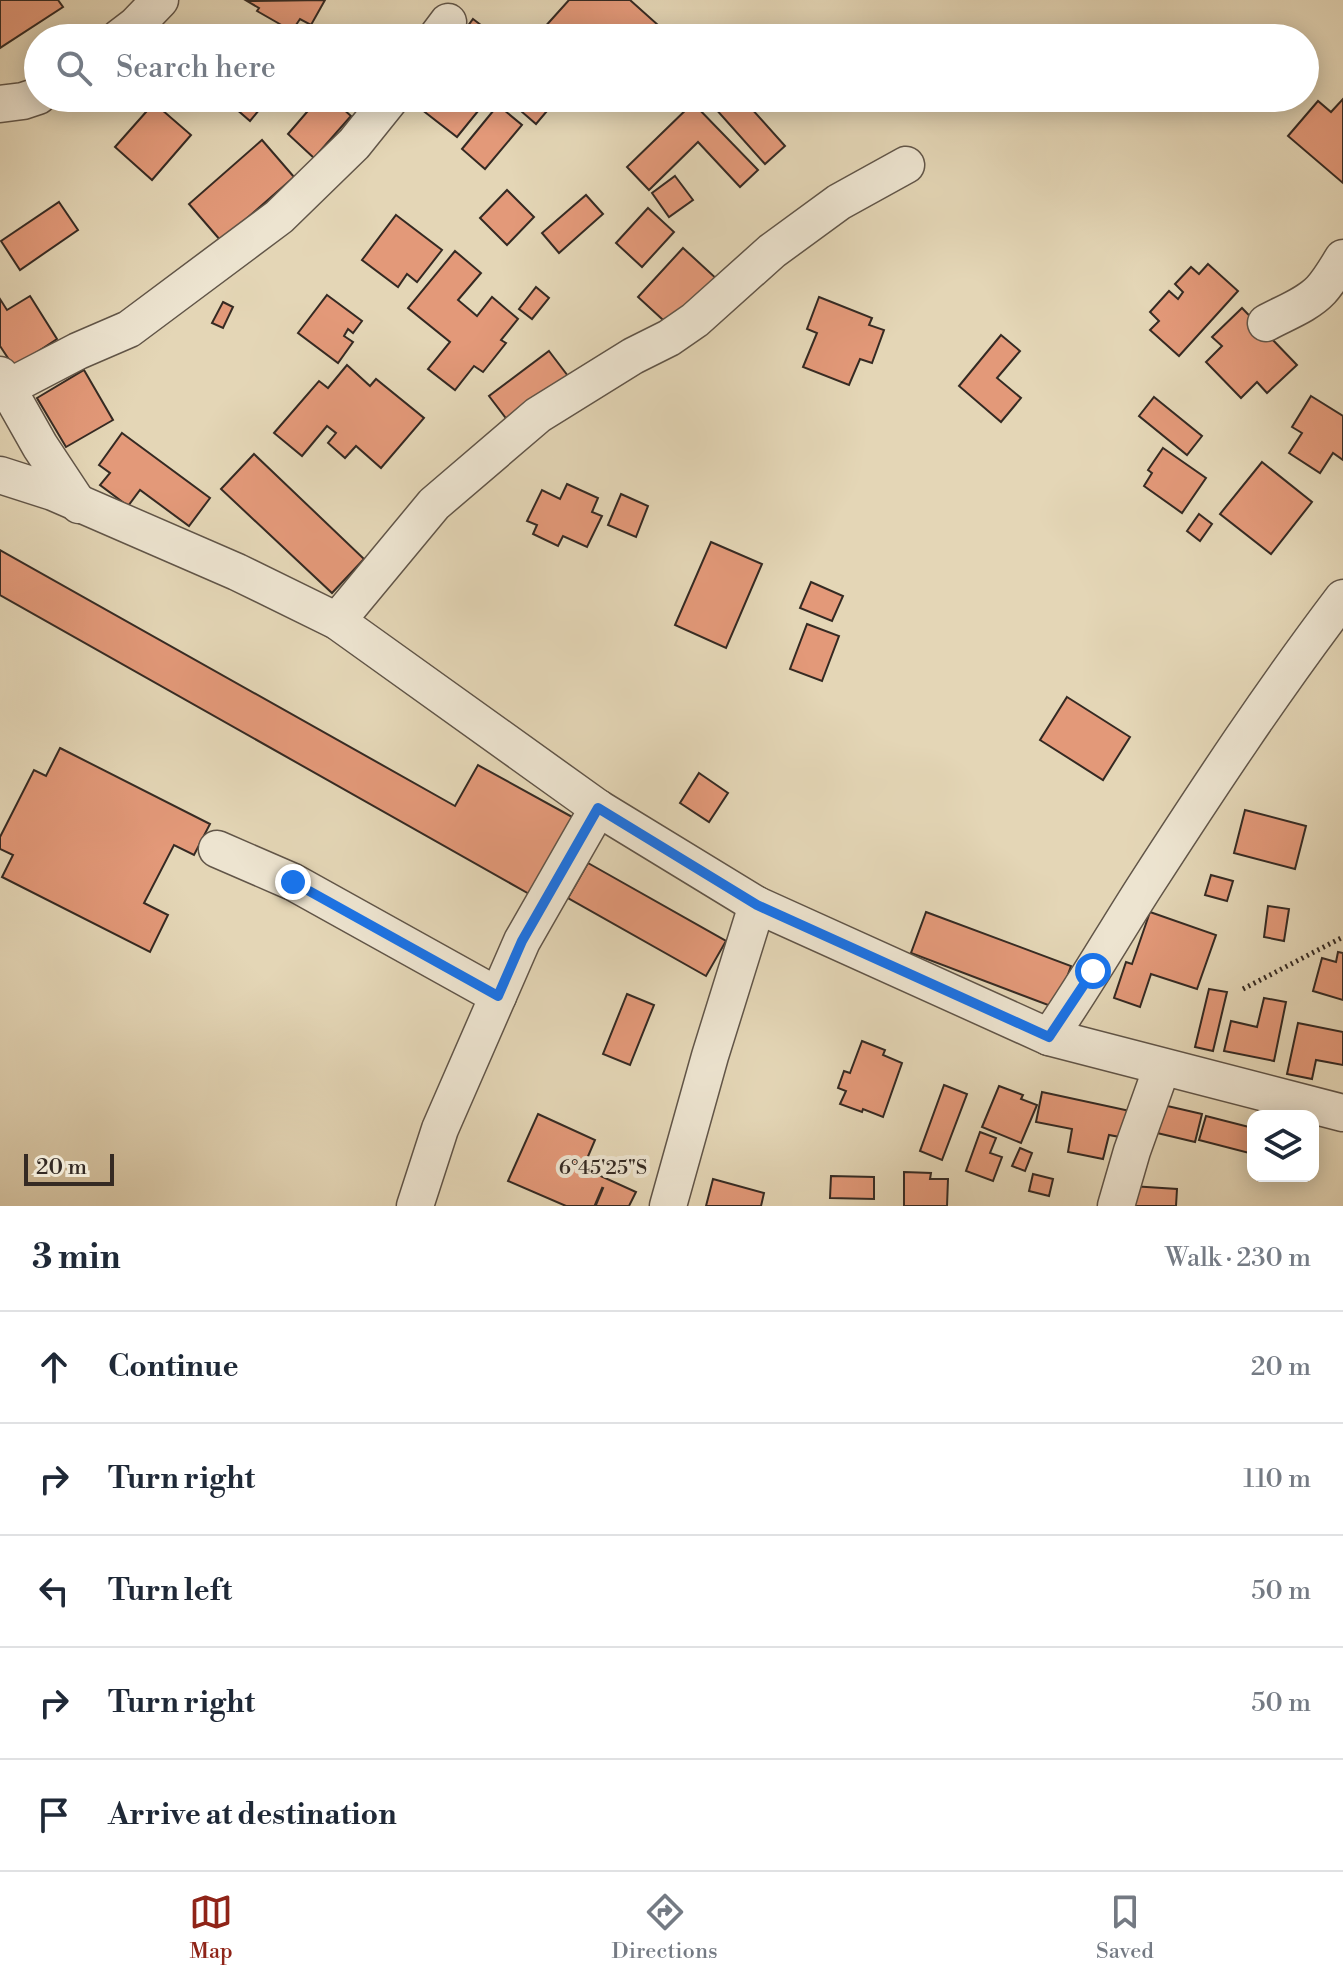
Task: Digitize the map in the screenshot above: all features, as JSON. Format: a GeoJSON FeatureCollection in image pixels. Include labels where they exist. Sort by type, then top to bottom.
{"type":"FeatureCollection","features":[{"type":"Feature","properties":{"kind":"street"},"geometry":{"type":"LineString","coordinates":[[137,24],[160,0]]}},
{"type":"Feature","properties":{"kind":"street"},"geometry":{"type":"LineString","coordinates":[[0,104],[24,101]]}},
{"type":"Feature","properties":{"kind":"street"},"geometry":{"type":"LineString","coordinates":[[79,505],[40,446],[4,382],[129,329],[279,217],[354,144],[380,112]]}},
{"type":"Feature","properties":{"kind":"street"},"geometry":{"type":"LineString","coordinates":[[337,621],[434,504],[538,415],[682,329],[772,251],[839,202],[906,165]]}},
{"type":"Feature","properties":{"kind":"street"},"geometry":{"type":"LineString","coordinates":[[1266,323],[1308,301],[1320,291],[1343,258]]}},
{"type":"Feature","properties":{"kind":"street"},"geometry":{"type":"LineString","coordinates":[[0,475],[53,492],[237,572],[337,621],[598,808],[757,905],[1049,1037],[1343,1113]]}},
{"type":"Feature","properties":{"kind":"street"},"geometry":{"type":"LineString","coordinates":[[1049,1037],[1228,761],[1343,598]]}},
{"type":"Feature","properties":{"kind":"street"},"geometry":{"type":"LineString","coordinates":[[415,1206],[440,1129],[522,941],[598,808]]}},
{"type":"Feature","properties":{"kind":"street"},"geometry":{"type":"LineString","coordinates":[[217,849],[293,882],[498,996]]}},
{"type":"Feature","properties":{"kind":"street"},"geometry":{"type":"LineString","coordinates":[[668,1206],[757,905]]}},
{"type":"Feature","properties":{"kind":"street"},"geometry":{"type":"LineString","coordinates":[[1116,1206],[1162,1067]]}},
{"type":"Feature","properties":{"kind":"path"},"geometry":{"type":"LineString","coordinates":[[1243,989],[1343,937]]}},
{"type":"Feature","properties":{"kind":"building"},"geometry":{"type":"Polygon","coordinates":[[[0,0],[58,0],[63,7],[37,24],[24,24],[24,32],[0,48],[0,0]]]}},
{"type":"Feature","properties":{"kind":"building"},"geometry":{"type":"Polygon","coordinates":[[[325,0],[312,24],[300,19],[297,24],[280,24],[257,11],[259,8],[247,1],[325,0]]]}},
{"type":"Feature","properties":{"kind":"building"},"geometry":{"type":"Polygon","coordinates":[[[569,0],[630,0],[657,24],[547,24],[569,0]]]}},
{"type":"Feature","properties":{"kind":"building"},"geometry":{"type":"Polygon","coordinates":[[[1343,99],[1343,183],[1288,136],[1309,112],[1319,112],[1319,102],[1331,112],[1343,99]]]}},
{"type":"Feature","properties":{"kind":"building"},"geometry":{"type":"Polygon","coordinates":[[[146,112],[164,112],[191,135],[152,180],[115,147],[146,112]]]}},
{"type":"Feature","properties":{"kind":"building"},"geometry":{"type":"Polygon","coordinates":[[[240,112],[257,112],[250,121],[240,112]]]}},
{"type":"Feature","properties":{"kind":"building"},"geometry":{"type":"Polygon","coordinates":[[[307,112],[347,112],[351,116],[314,158],[288,134],[307,112]]]}},
{"type":"Feature","properties":{"kind":"building"},"geometry":{"type":"Polygon","coordinates":[[[425,112],[477,112],[457,137],[425,112]]]}},
{"type":"Feature","properties":{"kind":"building"},"geometry":{"type":"Polygon","coordinates":[[[492,112],[506,112],[522,125],[485,169],[462,149],[492,112]]]}},
{"type":"Feature","properties":{"kind":"building"},"geometry":{"type":"Polygon","coordinates":[[[522,112],[546,112],[536,124],[522,112]]]}},
{"type":"Feature","properties":{"kind":"building"},"geometry":{"type":"Polygon","coordinates":[[[684,112],[702,112],[758,170],[740,187],[698,142],[649,190],[627,167],[684,112]]]}},
{"type":"Feature","properties":{"kind":"building"},"geometry":{"type":"Polygon","coordinates":[[[719,112],[755,112],[785,146],[765,164],[719,112]]]}},
{"type":"Feature","properties":{"kind":"building"},"geometry":{"type":"Polygon","coordinates":[[[262,140],[294,177],[221,241],[189,204],[262,140]]]}},
{"type":"Feature","properties":{"kind":"building"},"geometry":{"type":"Polygon","coordinates":[[[675,176],[693,200],[669,217],[652,193],[675,176]]]}},
{"type":"Feature","properties":{"kind":"building"},"geometry":{"type":"Polygon","coordinates":[[[507,190],[534,217],[507,245],[480,218],[507,190]]]}},
{"type":"Feature","properties":{"kind":"building"},"geometry":{"type":"Polygon","coordinates":[[[586,195],[603,214],[559,253],[542,233],[586,195]]]}},
{"type":"Feature","properties":{"kind":"building"},"geometry":{"type":"Polygon","coordinates":[[[59,202],[78,230],[20,270],[1,241],[59,202]]]}},
{"type":"Feature","properties":{"kind":"building"},"geometry":{"type":"Polygon","coordinates":[[[648,208],[674,232],[642,267],[616,243],[648,208]]]}},
{"type":"Feature","properties":{"kind":"building"},"geometry":{"type":"Polygon","coordinates":[[[396,215],[442,250],[417,282],[407,274],[398,287],[362,260],[396,215]]]}},
{"type":"Feature","properties":{"kind":"building"},"geometry":{"type":"Polygon","coordinates":[[[683,248],[719,281],[674,330],[638,297],[683,248]]]}},
{"type":"Feature","properties":{"kind":"building"},"geometry":{"type":"Polygon","coordinates":[[[455,251],[481,273],[458,300],[477,316],[492,297],[518,319],[501,340],[506,343],[483,372],[474,366],[455,390],[428,369],[450,342],[408,308],[455,251]]]}},
{"type":"Feature","properties":{"kind":"building"},"geometry":{"type":"Polygon","coordinates":[[[1208,264],[1238,291],[1179,356],[1150,330],[1159,321],[1150,312],[1169,291],[1178,299],[1183,292],[1175,284],[1191,267],[1199,274],[1208,264]]]}},
{"type":"Feature","properties":{"kind":"building"},"geometry":{"type":"Polygon","coordinates":[[[536,287],[549,298],[532,319],[519,309],[536,287]]]}},
{"type":"Feature","properties":{"kind":"building"},"geometry":{"type":"Polygon","coordinates":[[[327,295],[362,321],[353,333],[348,329],[344,336],[353,342],[338,363],[298,333],[327,295]]]}},
{"type":"Feature","properties":{"kind":"building"},"geometry":{"type":"Polygon","coordinates":[[[30,296],[57,339],[14,367],[0,346],[0,299],[7,310],[30,296]]]}},
{"type":"Feature","properties":{"kind":"building"},"geometry":{"type":"Polygon","coordinates":[[[819,297],[872,318],[869,325],[884,330],[872,363],[860,359],[849,385],[803,367],[817,333],[807,329],[819,297]]]}},
{"type":"Feature","properties":{"kind":"building"},"geometry":{"type":"Polygon","coordinates":[[[223,302],[233,307],[223,328],[212,323],[223,302]]]}},
{"type":"Feature","properties":{"kind":"building"},"geometry":{"type":"Polygon","coordinates":[[[1242,308],[1297,365],[1267,393],[1257,382],[1241,398],[1206,362],[1222,346],[1212,337],[1242,308]]]}},
{"type":"Feature","properties":{"kind":"building"},"geometry":{"type":"Polygon","coordinates":[[[1001,335],[1020,351],[997,378],[1021,398],[1001,422],[959,386],[1001,335]]]}},
{"type":"Feature","properties":{"kind":"building"},"geometry":{"type":"Polygon","coordinates":[[[549,351],[571,380],[511,425],[489,396],[549,351]]]}},
{"type":"Feature","properties":{"kind":"building"},"geometry":{"type":"Polygon","coordinates":[[[347,365],[370,386],[376,379],[424,418],[381,468],[356,446],[345,458],[328,443],[336,433],[327,426],[302,456],[274,433],[319,381],[328,388],[347,365]]]}},
{"type":"Feature","properties":{"kind":"building"},"geometry":{"type":"Polygon","coordinates":[[[84,370],[113,420],[66,447],[37,398],[84,370]]]}},
{"type":"Feature","properties":{"kind":"building"},"geometry":{"type":"Polygon","coordinates":[[[1311,396],[1343,416],[1343,460],[1333,453],[1320,473],[1289,453],[1302,433],[1292,427],[1311,396]]]}},
{"type":"Feature","properties":{"kind":"building"},"geometry":{"type":"Polygon","coordinates":[[[1154,397],[1202,436],[1187,455],[1139,416],[1154,397]]]}},
{"type":"Feature","properties":{"kind":"building"},"geometry":{"type":"Polygon","coordinates":[[[122,433],[210,498],[189,526],[140,490],[128,506],[100,485],[110,473],[99,465],[122,433]]]}},
{"type":"Feature","properties":{"kind":"building"},"geometry":{"type":"Polygon","coordinates":[[[1163,448],[1206,478],[1182,513],[1144,486],[1152,473],[1148,470],[1163,448]]]}},
{"type":"Feature","properties":{"kind":"building"},"geometry":{"type":"Polygon","coordinates":[[[254,454],[364,559],[332,593],[221,489],[254,454]]]}},
{"type":"Feature","properties":{"kind":"building"},"geometry":{"type":"Polygon","coordinates":[[[1262,462],[1312,502],[1271,554],[1220,514],[1262,462]]]}},
{"type":"Feature","properties":{"kind":"building"},"geometry":{"type":"Polygon","coordinates":[[[567,484],[598,498],[592,512],[602,516],[587,547],[563,536],[558,546],[533,534],[537,525],[527,521],[542,490],[560,499],[567,484]]]}},
{"type":"Feature","properties":{"kind":"building"},"geometry":{"type":"Polygon","coordinates":[[[621,494],[648,506],[636,537],[608,525],[621,494]]]}},
{"type":"Feature","properties":{"kind":"building"},"geometry":{"type":"Polygon","coordinates":[[[1199,514],[1212,524],[1200,541],[1187,531],[1199,514]]]}},
{"type":"Feature","properties":{"kind":"building"},"geometry":{"type":"Polygon","coordinates":[[[711,542],[762,564],[726,648],[675,625],[711,542]]]}},
{"type":"Feature","properties":{"kind":"building"},"geometry":{"type":"Polygon","coordinates":[[[0,550],[455,806],[478,765],[574,818],[531,895],[0,595],[0,550]]]}},
{"type":"Feature","properties":{"kind":"building"},"geometry":{"type":"Polygon","coordinates":[[[811,582],[843,596],[832,621],[800,608],[811,582]]]}},
{"type":"Feature","properties":{"kind":"building"},"geometry":{"type":"Polygon","coordinates":[[[807,624],[839,636],[822,681],[790,669],[807,624]]]}},
{"type":"Feature","properties":{"kind":"building"},"geometry":{"type":"Polygon","coordinates":[[[1067,697],[1130,737],[1103,780],[1040,740],[1067,697]]]}},
{"type":"Feature","properties":{"kind":"building"},"geometry":{"type":"Polygon","coordinates":[[[60,748],[210,824],[194,855],[174,845],[144,903],[168,915],[150,952],[2,877],[13,855],[0,849],[0,837],[34,770],[46,776],[60,748]]]}},
{"type":"Feature","properties":{"kind":"building"},"geometry":{"type":"Polygon","coordinates":[[[699,773],[728,793],[709,822],[680,803],[699,773]]]}},
{"type":"Feature","properties":{"kind":"building"},"geometry":{"type":"Polygon","coordinates":[[[1245,810],[1306,826],[1295,869],[1234,853],[1245,810]]]}},
{"type":"Feature","properties":{"kind":"building"},"geometry":{"type":"Polygon","coordinates":[[[588,863],[726,941],[706,976],[568,898],[588,863]]]}},
{"type":"Feature","properties":{"kind":"building"},"geometry":{"type":"Polygon","coordinates":[[[1211,875],[1233,881],[1227,901],[1205,895],[1211,875]]]}},
{"type":"Feature","properties":{"kind":"building"},"geometry":{"type":"Polygon","coordinates":[[[1268,906],[1289,909],[1284,941],[1264,937],[1268,906]]]}},
{"type":"Feature","properties":{"kind":"building"},"geometry":{"type":"Polygon","coordinates":[[[926,912],[1071,966],[1056,1008],[911,953],[926,912]]]}},
{"type":"Feature","properties":{"kind":"building"},"geometry":{"type":"Polygon","coordinates":[[[1150,912],[1216,935],[1197,989],[1151,974],[1140,1007],[1114,998],[1126,962],[1132,964],[1150,912]]]}},
{"type":"Feature","properties":{"kind":"building"},"geometry":{"type":"Polygon","coordinates":[[[1338,952],[1343,953],[1343,1000],[1313,991],[1322,958],[1336,962],[1338,952]]]}},
{"type":"Feature","properties":{"kind":"building"},"geometry":{"type":"Polygon","coordinates":[[[1209,989],[1227,992],[1213,1051],[1195,1047],[1209,989]]]}},
{"type":"Feature","properties":{"kind":"building"},"geometry":{"type":"Polygon","coordinates":[[[627,994],[654,1005],[630,1065],[603,1054],[627,994]]]}},
{"type":"Feature","properties":{"kind":"building"},"geometry":{"type":"Polygon","coordinates":[[[1264,998],[1286,1002],[1274,1061],[1224,1051],[1231,1021],[1257,1027],[1264,998]]]}},
{"type":"Feature","properties":{"kind":"building"},"geometry":{"type":"Polygon","coordinates":[[[1298,1023],[1343,1032],[1343,1065],[1316,1060],[1312,1079],[1287,1074],[1298,1023]]]}},
{"type":"Feature","properties":{"kind":"building"},"geometry":{"type":"Polygon","coordinates":[[[862,1041],[885,1050],[883,1055],[902,1063],[883,1117],[840,1104],[846,1091],[838,1088],[844,1071],[850,1073],[862,1041]]]}},
{"type":"Feature","properties":{"kind":"building"},"geometry":{"type":"Polygon","coordinates":[[[944,1085],[967,1094],[942,1160],[920,1151],[944,1085]]]}},
{"type":"Feature","properties":{"kind":"building"},"geometry":{"type":"Polygon","coordinates":[[[999,1086],[1023,1095],[1021,1099],[1037,1105],[1021,1143],[982,1127],[999,1086]]]}},
{"type":"Feature","properties":{"kind":"building"},"geometry":{"type":"Polygon","coordinates":[[[1042,1092],[1130,1111],[1125,1138],[1109,1135],[1103,1159],[1068,1152],[1072,1129],[1036,1122],[1042,1092]]]}},
{"type":"Feature","properties":{"kind":"building"},"geometry":{"type":"Polygon","coordinates":[[[1163,1105],[1202,1114],[1195,1142],[1157,1133],[1163,1105]]]}},
{"type":"Feature","properties":{"kind":"building"},"geometry":{"type":"Polygon","coordinates":[[[538,1114],[595,1140],[583,1168],[636,1192],[629,1206],[566,1206],[508,1181],[538,1114]]]}},
{"type":"Feature","properties":{"kind":"building"},"geometry":{"type":"Polygon","coordinates":[[[1206,1116],[1247,1126],[1247,1152],[1199,1140],[1206,1116]]]}},
{"type":"Feature","properties":{"kind":"building"},"geometry":{"type":"Polygon","coordinates":[[[980,1132],[996,1138],[990,1153],[1002,1157],[993,1181],[966,1171],[980,1132]]]}},
{"type":"Feature","properties":{"kind":"building"},"geometry":{"type":"Polygon","coordinates":[[[1020,1148],[1032,1153],[1025,1171],[1012,1166],[1020,1148]]]}},
{"type":"Feature","properties":{"kind":"building"},"geometry":{"type":"Polygon","coordinates":[[[904,1172],[931,1173],[930,1179],[948,1179],[947,1206],[904,1206],[904,1172]]]}},
{"type":"Feature","properties":{"kind":"building"},"geometry":{"type":"Polygon","coordinates":[[[1033,1174],[1053,1179],[1049,1196],[1029,1191],[1033,1174]]]}},
{"type":"Feature","properties":{"kind":"building"},"geometry":{"type":"Polygon","coordinates":[[[831,1176],[874,1177],[874,1199],[830,1198],[831,1176]]]}},
{"type":"Feature","properties":{"kind":"building"},"geometry":{"type":"Polygon","coordinates":[[[713,1179],[764,1193],[761,1206],[706,1206],[713,1179]]]}},
{"type":"Feature","properties":{"kind":"building"},"geometry":{"type":"Polygon","coordinates":[[[1131,1186],[1177,1189],[1176,1206],[1130,1206],[1131,1186]]]}},
{"type":"Feature","properties":{"kind":"route"},"geometry":{"type":"LineString","coordinates":[[293,882],[498,996],[522,941],[598,808],[757,905],[1049,1037],[1093,971]]}}]}
